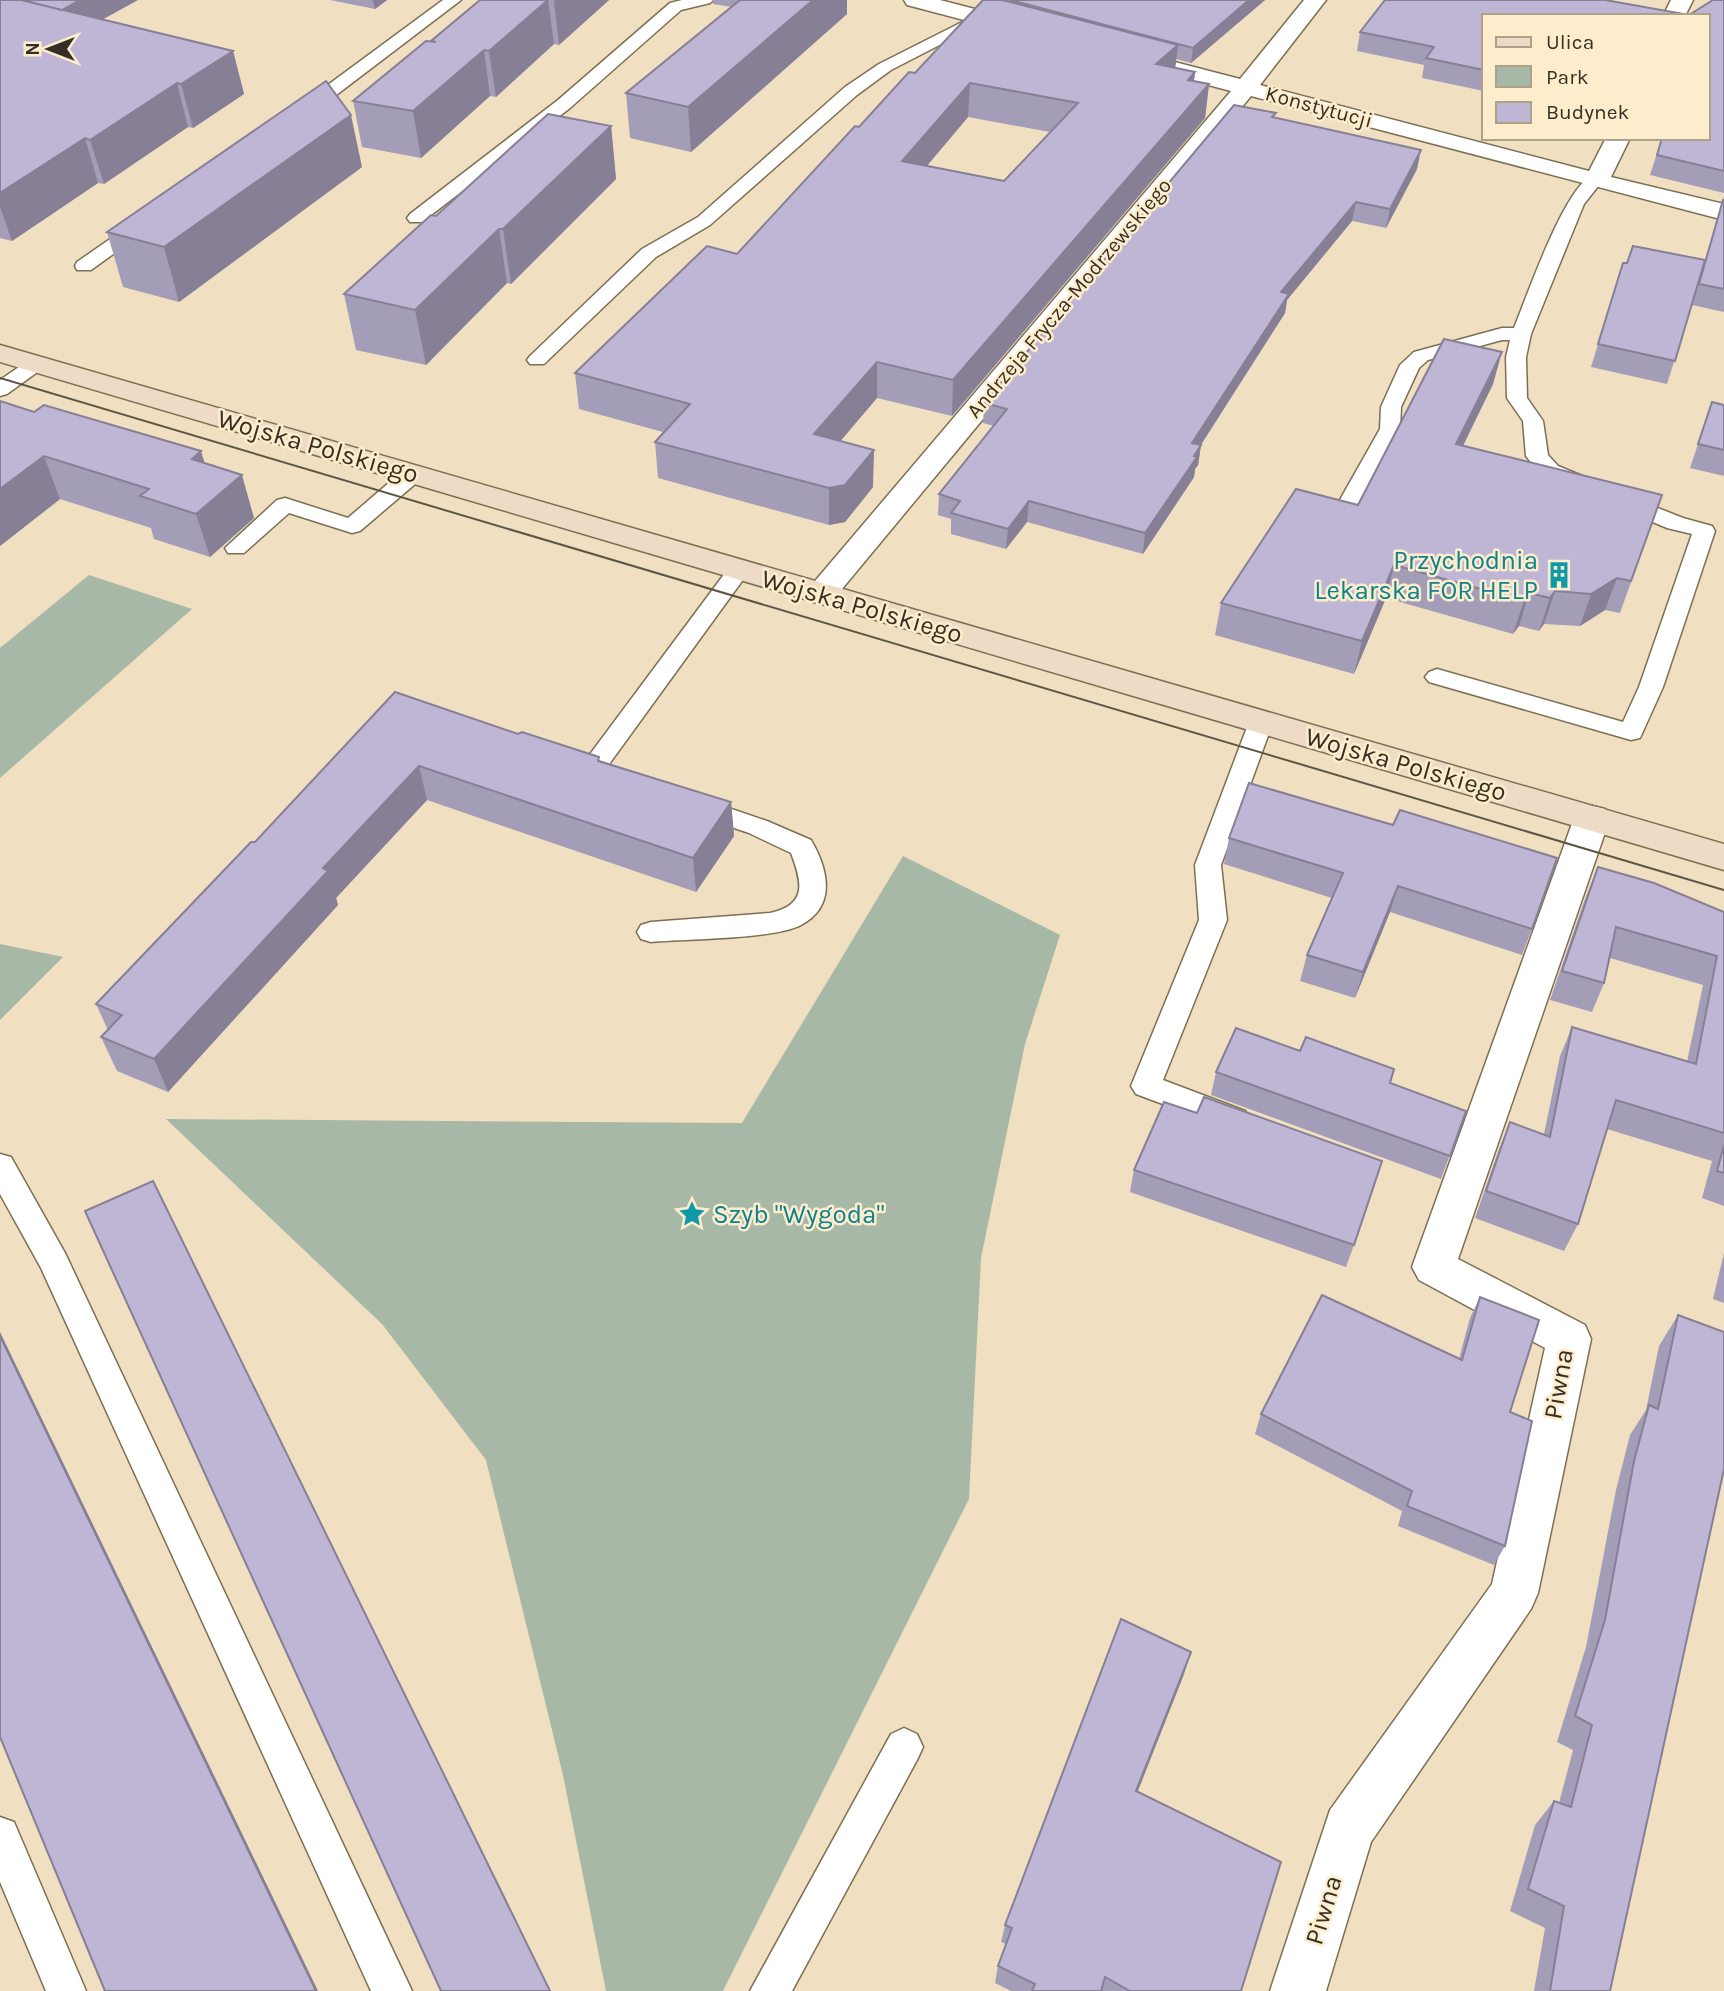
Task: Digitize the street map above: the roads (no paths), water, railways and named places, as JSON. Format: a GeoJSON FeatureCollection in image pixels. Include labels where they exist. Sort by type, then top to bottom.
{"type":"FeatureCollection","features":[{"type":"Feature","properties":{"kind":"main road","name":"Wojska Polskiego"},"geometry":{"type":"LineString","coordinates":[[0,353],[1724,857]]}},
{"type":"Feature","properties":{"kind":"street"},"geometry":{"type":"LineString","coordinates":[[915,0],[944,3],[980,18],[1046,35]]}},
{"type":"Feature","properties":{"kind":"street","name":"Andrzeja Frycza-Modrzewskiego"},"geometry":{"type":"LineString","coordinates":[[821,594],[1246,88],[1315,0]]}},
{"type":"Feature","properties":{"kind":"street","name":"Konstytucji"},"geometry":{"type":"LineString","coordinates":[[1126,56],[1724,212]]}},
{"type":"Feature","properties":{"kind":"street"},"geometry":{"type":"LineString","coordinates":[[1594,180],[1602,173],[1617,140]]}},
{"type":"Feature","properties":{"kind":"street","name":"Piwna"},"geometry":{"type":"LineString","coordinates":[[1298,1991],[1349,1829],[1514,1593],[1569,1339],[1434,1267],[1592,818]]}},
{"type":"Feature","properties":{"kind":"lane"},"geometry":{"type":"LineString","coordinates":[[290,121],[453,0]]}},
{"type":"Feature","properties":{"kind":"lane"},"geometry":{"type":"LineString","coordinates":[[416,218],[564,104],[676,6],[705,0]]}},
{"type":"Feature","properties":{"kind":"lane"},"geometry":{"type":"LineString","coordinates":[[537,360],[649,253],[704,221],[851,91],[885,67],[980,18]]}},
{"type":"Feature","properties":{"kind":"lane"},"geometry":{"type":"LineString","coordinates":[[1437,677],[1631,732],[1651,687],[1704,531],[1675,523],[1550,471],[1537,456],[1533,421],[1517,398],[1516,356],[1521,334],[1575,204],[1594,180]]}},
{"type":"Feature","properties":{"kind":"lane"},"geometry":{"type":"LineString","coordinates":[[84,265],[153,218]]}},
{"type":"Feature","properties":{"kind":"lane"},"geometry":{"type":"LineString","coordinates":[[1339,521],[1390,429],[1391,407],[1410,365],[1421,356],[1444,349],[1502,334],[1521,334]]}},
{"type":"Feature","properties":{"kind":"lane"},"geometry":{"type":"LineString","coordinates":[[0,390],[36,364]]}},
{"type":"Feature","properties":{"kind":"lane"},"geometry":{"type":"LineString","coordinates":[[236,548],[285,505],[352,526],[413,474]]}},
{"type":"Feature","properties":{"kind":"lane"},"geometry":{"type":"LineString","coordinates":[[643,788],[591,771],[739,570]]}},
{"type":"Feature","properties":{"kind":"lane"},"geometry":{"type":"LineString","coordinates":[[1259,1128],[1146,1086],[1213,920],[1208,865],[1261,722]]}},
{"type":"Feature","properties":{"kind":"lane"},"geometry":{"type":"LineString","coordinates":[[652,932],[770,923],[793,918],[811,900],[814,878],[802,847],[758,827],[668,797]]}},
{"type":"Feature","properties":{"kind":"lane"},"geometry":{"type":"LineString","coordinates":[[0,1166],[54,1262],[392,1991]]}},
{"type":"Feature","properties":{"kind":"lane"},"geometry":{"type":"LineString","coordinates":[[770,1991],[904,1746]]}},
{"type":"Feature","properties":{"kind":"lane"},"geometry":{"type":"LineString","coordinates":[[0,1836],[66,1991]]}},
{"type":"Feature","properties":{"kind":"tram line"},"geometry":{"type":"LineString","coordinates":[[0,378],[1724,890]]}},
{"type":"Feature","properties":{"kind":"place","name":"Przychodnia Lekarska FOR HELP"},"geometry":{"type":"Point","coordinates":[1559,575]}},
{"type":"Feature","properties":{"kind":"place","name":"Szyb \"Wygoda\""},"geometry":{"type":"Point","coordinates":[692,1214]}}]}
